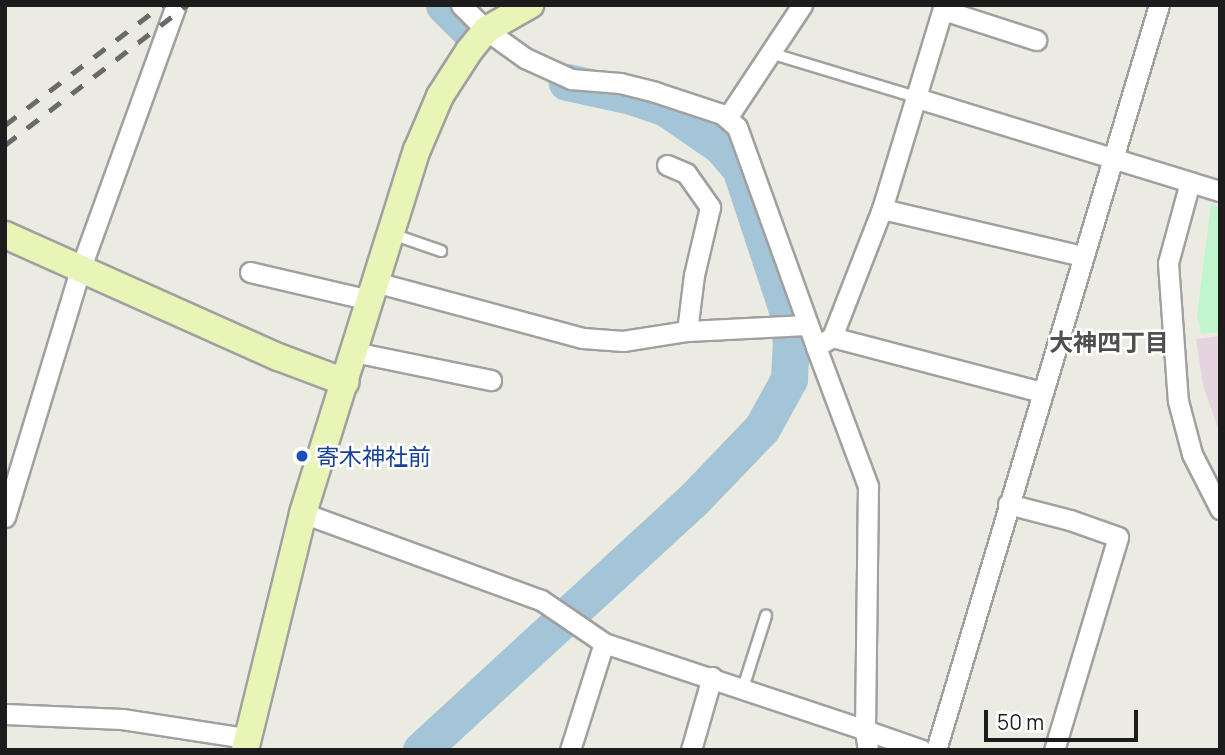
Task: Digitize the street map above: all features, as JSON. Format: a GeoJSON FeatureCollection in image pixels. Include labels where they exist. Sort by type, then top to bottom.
{"type":"FeatureCollection","features":[{"type":"Feature","properties":{"kind":"street"},"geometry":{"type":"LineString","coordinates":[[5,517],[80,270],[176,5]]}},
{"type":"Feature","properties":{"kind":"street"},"geometry":{"type":"LineString","coordinates":[[461,5],[486,30],[525,58],[571,79],[632,86],[722,114],[737,127],[807,325],[824,342],[868,486],[868,750]]}},
{"type":"Feature","properties":{"kind":"street"},"geometry":{"type":"LineString","coordinates":[[5,714],[122,719],[245,744],[303,513],[417,150],[440,96],[486,30],[530,5]]}},
{"type":"Feature","properties":{"kind":"street"},"geometry":{"type":"LineString","coordinates":[[727,118],[802,5]]}},
{"type":"Feature","properties":{"kind":"street"},"geometry":{"type":"LineString","coordinates":[[936,750],[1159,5]]}},
{"type":"Feature","properties":{"kind":"street"},"geometry":{"type":"LineString","coordinates":[[824,342],[881,209],[943,7],[1011,40],[1036,40]]}},
{"type":"Feature","properties":{"kind":"street"},"geometry":{"type":"LineString","coordinates":[[917,98],[1220,191]]}},
{"type":"Feature","properties":{"kind":"street"},"geometry":{"type":"LineString","coordinates":[[667,165],[689,164],[710,207],[706,253],[687,331]]}},
{"type":"Feature","properties":{"kind":"street"},"geometry":{"type":"LineString","coordinates":[[1190,182],[1168,263],[1178,401],[1192,454],[1220,509]]}},
{"type":"Feature","properties":{"kind":"street"},"geometry":{"type":"LineString","coordinates":[[881,209],[1083,257]]}},
{"type":"Feature","properties":{"kind":"street"},"geometry":{"type":"LineString","coordinates":[[5,235],[278,357],[345,382]]}},
{"type":"Feature","properties":{"kind":"street"},"geometry":{"type":"LineString","coordinates":[[250,272],[283,270],[583,338],[623,341],[687,331],[807,325]]}},
{"type":"Feature","properties":{"kind":"street"},"geometry":{"type":"LineString","coordinates":[[824,342],[1042,392]]}},
{"type":"Feature","properties":{"kind":"street"},"geometry":{"type":"LineString","coordinates":[[354,352],[491,380]]}},
{"type":"Feature","properties":{"kind":"street"},"geometry":{"type":"LineString","coordinates":[[1008,504],[1070,520],[1118,537],[1054,750]]}},
{"type":"Feature","properties":{"kind":"street"},"geometry":{"type":"LineString","coordinates":[[303,513],[541,600],[604,643],[712,677],[922,750]]}},
{"type":"Feature","properties":{"kind":"street"},"geometry":{"type":"LineString","coordinates":[[570,750],[604,643]]}},
{"type":"Feature","properties":{"kind":"street"},"geometry":{"type":"LineString","coordinates":[[691,750],[712,677]]}},
{"type":"Feature","properties":{"kind":"lane"},"geometry":{"type":"LineString","coordinates":[[770,53],[917,98]]}},
{"type":"Feature","properties":{"kind":"lane"},"geometry":{"type":"LineString","coordinates":[[391,234],[441,251]]}},
{"type":"Feature","properties":{"kind":"lane"},"geometry":{"type":"LineString","coordinates":[[743,688],[766,616]]}},
{"type":"Feature","properties":{"kind":"shaded area"},"geometry":{"type":"Polygon","coordinates":[[[1220,336],[1220,434],[1203,385],[1196,339],[1220,336]]]}},
{"type":"Feature","properties":{"kind":"green space"},"geometry":{"type":"Polygon","coordinates":[[[1211,204],[1220,206],[1220,332],[1201,334],[1197,316],[1211,204]]]}},
{"type":"Feature","properties":{"kind":"waterway"},"geometry":{"type":"LineString","coordinates":[[444,5],[468,29]]}},
{"type":"Feature","properties":{"kind":"waterway"},"geometry":{"type":"LineString","coordinates":[[421,750],[692,501],[762,428],[789,379],[791,344],[788,313],[740,168],[721,146],[666,108],[631,96],[567,82]]}},
{"type":"Feature","properties":{"kind":"railway"},"geometry":{"type":"LineString","coordinates":[[5,125],[162,5]]}},
{"type":"Feature","properties":{"kind":"railway"},"geometry":{"type":"LineString","coordinates":[[5,145],[187,5]]}},
{"type":"Feature","properties":{"kind":"place","name":"寄木神社前"},"geometry":{"type":"Point","coordinates":[302,456]}},
{"type":"Feature","properties":{"kind":"district","name":"大神四丁目"},"geometry":{"type":"Point","coordinates":[1109,342]}}]}
